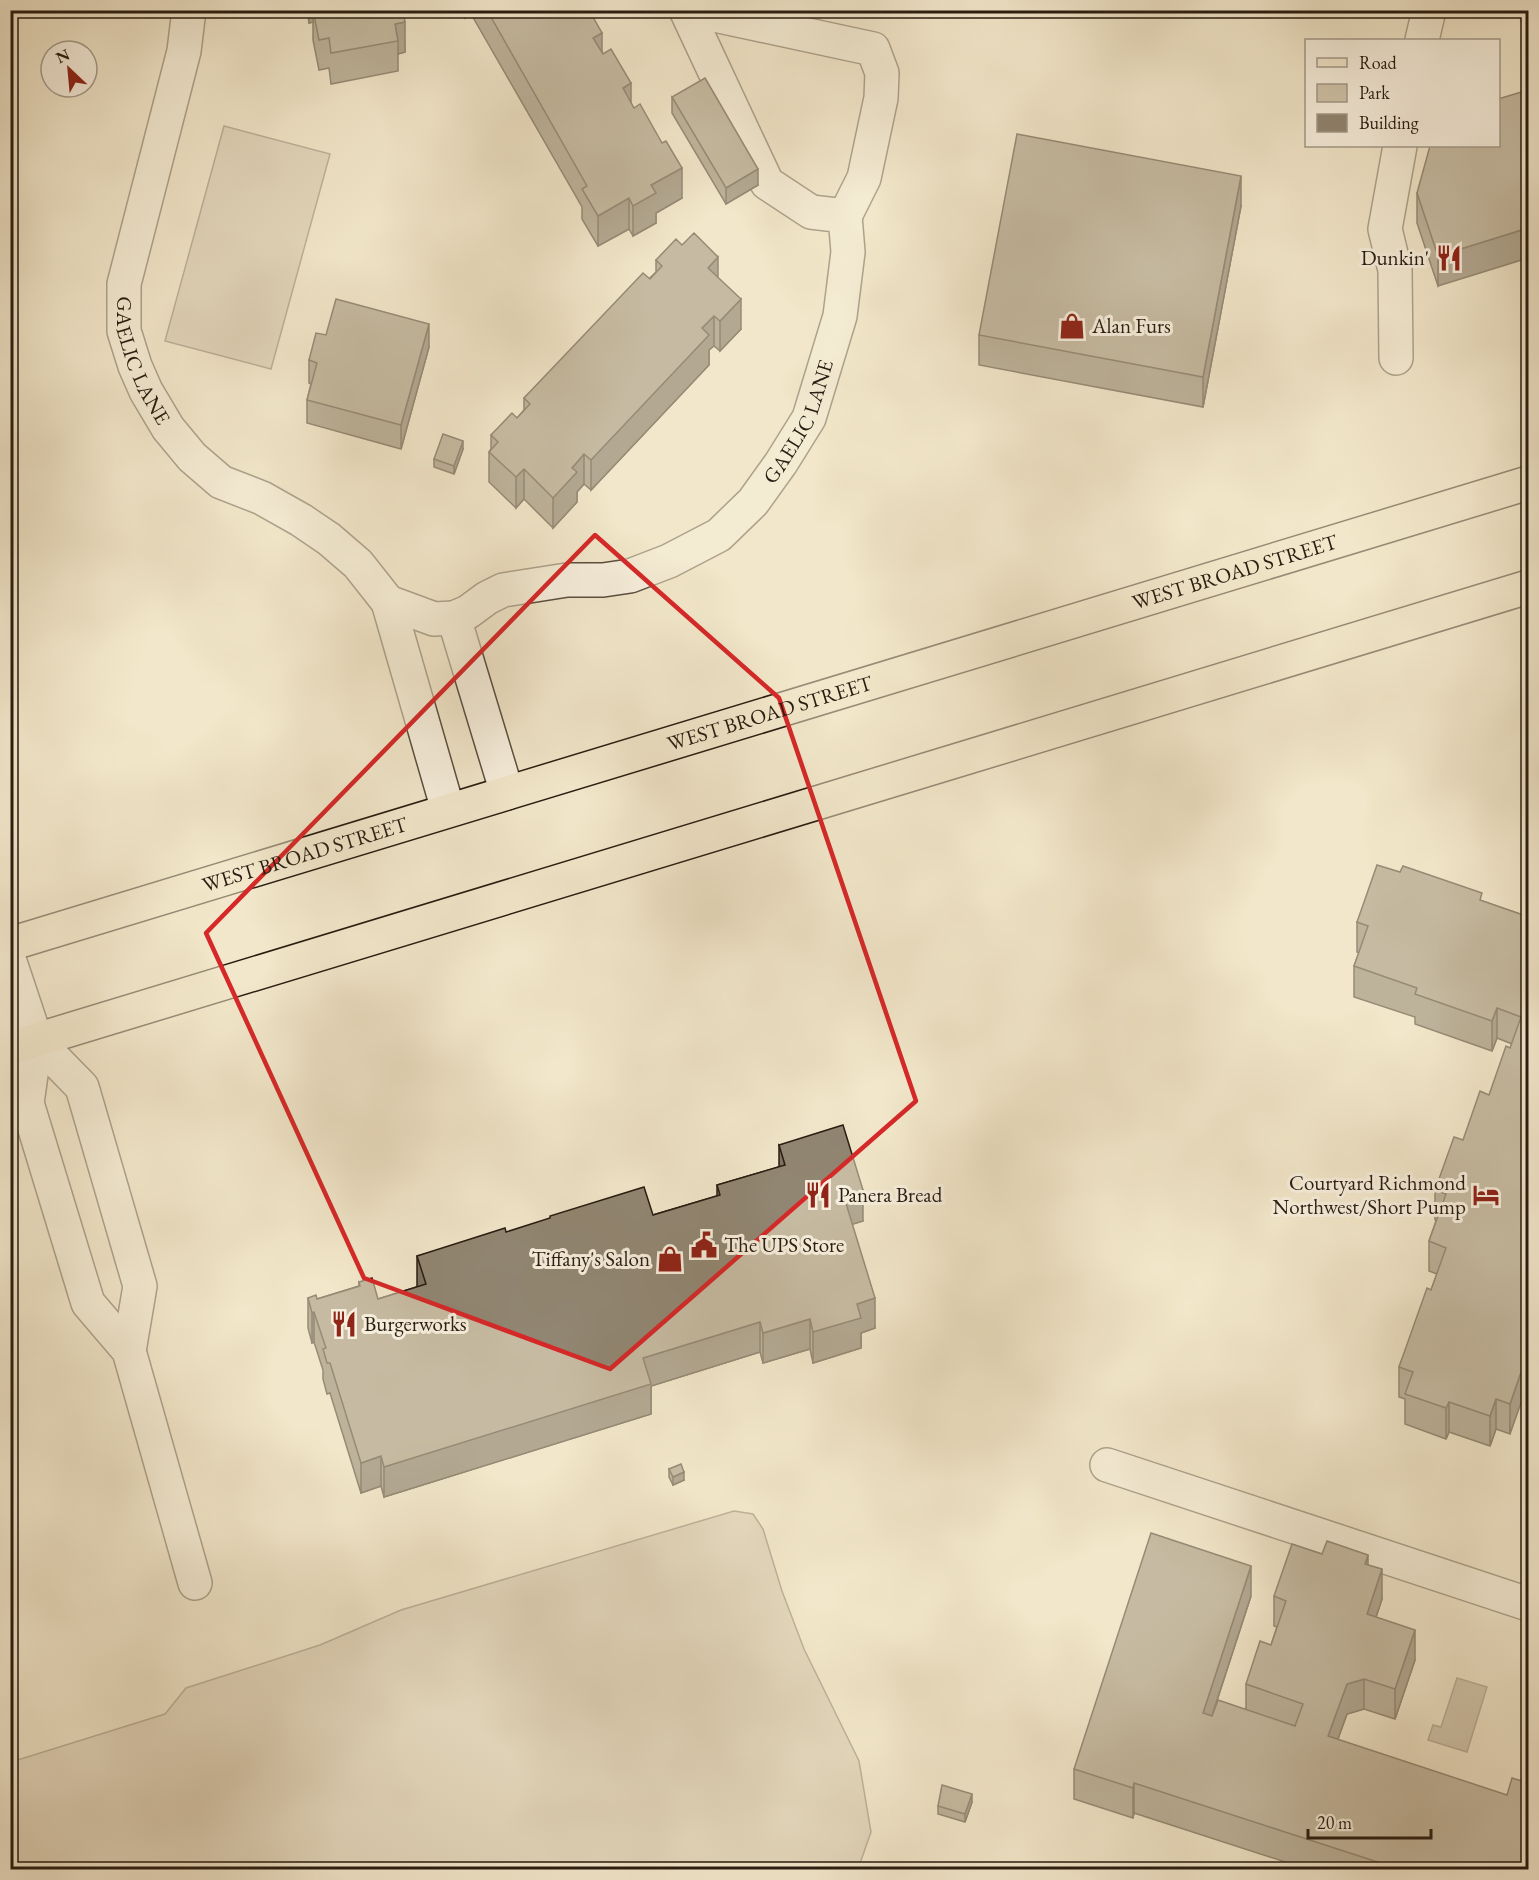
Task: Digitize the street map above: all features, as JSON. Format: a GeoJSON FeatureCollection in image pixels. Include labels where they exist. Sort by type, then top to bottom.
{"type":"FeatureCollection","features":[{"type":"Feature","properties":{"kind":"main road","name":"WEST BROAD STREET"},"geometry":{"type":"LineString","coordinates":[[10,944],[1528,483]]}},
{"type":"Feature","properties":{"kind":"main road"},"geometry":{"type":"LineString","coordinates":[[23,1044],[1528,587]]}},
{"type":"Feature","properties":{"kind":"street","name":"GAELIC LANE"},"geometry":{"type":"LineString","coordinates":[[189,10],[184,51],[124,284],[124,332],[135,366],[146,391],[168,428],[192,457],[221,482],[262,498],[329,539],[358,564],[388,602],[448,810]]}},
{"type":"Feature","properties":{"kind":"street"},"geometry":{"type":"LineString","coordinates":[[686,10],[767,183],[811,212],[845,216],[864,178],[881,98],[882,73],[873,49],[691,10]]}},
{"type":"Feature","properties":{"kind":"street"},"geometry":{"type":"LineString","coordinates":[[1422,39],[1429,10]]}},
{"type":"Feature","properties":{"kind":"street"},"geometry":{"type":"LineString","coordinates":[[1396,358],[1395,270],[1385,229],[1400,147]]}},
{"type":"Feature","properties":{"kind":"street","name":"GAELIC LANE"},"geometry":{"type":"LineString","coordinates":[[454,618],[503,590],[567,580],[603,580],[630,576],[669,561],[719,535],[753,502],[809,418],[840,316],[848,252],[845,216]]}},
{"type":"Feature","properties":{"kind":"street"},"geometry":{"type":"LineString","coordinates":[[388,602],[434,619],[454,618],[507,793]]}},
{"type":"Feature","properties":{"kind":"street"},"geometry":{"type":"LineString","coordinates":[[10,963],[23,1044],[27,1103],[88,1303],[129,1351],[195,1583]]}},
{"type":"Feature","properties":{"kind":"street"},"geometry":{"type":"LineString","coordinates":[[23,1044],[82,1087],[140,1286],[129,1351]]}},
{"type":"Feature","properties":{"kind":"street"},"geometry":{"type":"LineString","coordinates":[[1107,1465],[1528,1604]]}},
{"type":"Feature","properties":{"kind":"highlighted area"},"geometry":{"type":"Polygon","coordinates":[[[595,535],[779,698],[916,1101],[610,1369],[364,1278],[206,933],[595,535]]]}},
{"type":"Feature","properties":{"kind":"green space"},"geometry":{"type":"Polygon","coordinates":[[[224,126],[330,154],[271,369],[165,341],[224,126]]]}},
{"type":"Feature","properties":{"kind":"green space"},"geometry":{"type":"Polygon","coordinates":[[[734,1511],[753,1514],[763,1529],[782,1591],[804,1649],[859,1761],[871,1832],[858,1869],[11,1869],[11,1762],[165,1714],[186,1688],[320,1645],[401,1610],[734,1511]]]}},
{"type":"Feature","properties":{"kind":"shaded area"},"geometry":{"type":"Polygon","coordinates":[[[1457,1678],[1487,1687],[1467,1752],[1428,1740],[1433,1725],[1441,1727],[1457,1678]]]}},
{"type":"Feature","properties":{"kind":"building"},"geometry":{"type":"Polygon","coordinates":[[[313,10],[403,10],[405,22],[395,24],[398,41],[331,53],[329,38],[319,40],[313,10]]]}},
{"type":"Feature","properties":{"kind":"building"},"geometry":{"type":"Polygon","coordinates":[[[487,10],[589,10],[602,33],[593,38],[603,54],[611,49],[631,83],[623,88],[634,108],[640,104],[662,143],[666,141],[682,168],[651,185],[656,193],[633,206],[629,198],[598,216],[582,189],[587,186],[487,10]]]}},
{"type":"Feature","properties":{"kind":"building"},"geometry":{"type":"Polygon","coordinates":[[[705,78],[758,169],[726,188],[672,97],[705,78]]]}},
{"type":"Feature","properties":{"kind":"building"},"geometry":{"type":"Polygon","coordinates":[[[1528,90],[1528,228],[1438,256],[1417,193],[1430,147],[1500,147],[1500,98],[1528,90]]]}},
{"type":"Feature","properties":{"kind":"building"},"geometry":{"type":"Polygon","coordinates":[[[1017,134],[1241,176],[1203,377],[979,335],[1017,134]]]}},
{"type":"Feature","properties":{"kind":"building"},"geometry":{"type":"Polygon","coordinates":[[[694,233],[718,257],[708,268],[741,299],[720,321],[714,316],[702,328],[709,335],[591,460],[584,454],[572,468],[577,472],[553,498],[524,469],[516,477],[489,452],[498,442],[491,435],[512,413],[517,418],[530,404],[524,398],[643,273],[650,279],[662,266],[656,260],[676,239],[682,245],[694,233]]]}},
{"type":"Feature","properties":{"kind":"building"},"geometry":{"type":"Polygon","coordinates":[[[336,299],[429,324],[401,425],[307,400],[317,363],[309,360],[316,333],[326,335],[336,299]]]}},
{"type":"Feature","properties":{"kind":"building"},"geometry":{"type":"Polygon","coordinates":[[[443,434],[463,441],[454,466],[434,459],[443,434]]]}},
{"type":"Feature","properties":{"kind":"building","name":"Courtyard Richmond Northwest/Short Pump"},"geometry":{"type":"Polygon","coordinates":[[[1377,865],[1400,872],[1403,866],[1482,893],[1480,900],[1523,915],[1525,907],[1528,908],[1528,1352],[1510,1404],[1496,1399],[1490,1416],[1449,1402],[1446,1408],[1405,1394],[1413,1372],[1399,1367],[1427,1288],[1431,1290],[1446,1248],[1429,1241],[1446,1194],[1435,1190],[1454,1137],[1463,1140],[1480,1091],[1489,1095],[1506,1046],[1510,1048],[1521,1017],[1497,1008],[1492,1021],[1415,994],[1417,988],[1354,966],[1368,926],[1357,922],[1377,865]]]}},
{"type":"Feature","properties":{"kind":"building"},"geometry":{"type":"Polygon","coordinates":[[[843,1125],[863,1190],[844,1197],[875,1298],[857,1304],[861,1318],[813,1332],[810,1319],[763,1333],[760,1322],[643,1358],[651,1384],[384,1467],[381,1456],[361,1463],[330,1363],[327,1363],[323,1349],[326,1348],[308,1298],[316,1295],[317,1299],[360,1286],[359,1282],[372,1278],[378,1299],[426,1284],[417,1256],[505,1228],[506,1232],[644,1187],[653,1215],[720,1195],[717,1185],[785,1165],[779,1145],[843,1125]]]}},
{"type":"Feature","properties":{"kind":"building"},"geometry":{"type":"Polygon","coordinates":[[[681,1464],[684,1472],[673,1477],[669,1469],[681,1464]]]}},
{"type":"Feature","properties":{"kind":"building"},"geometry":{"type":"Polygon","coordinates":[[[1151,1533],[1251,1566],[1203,1713],[1212,1716],[1218,1700],[1295,1726],[1303,1704],[1246,1684],[1260,1641],[1271,1645],[1286,1601],[1274,1596],[1292,1544],[1322,1554],[1327,1541],[1368,1555],[1365,1564],[1382,1569],[1367,1614],[1415,1630],[1395,1689],[1364,1679],[1347,1684],[1328,1736],[1507,1795],[1512,1778],[1528,1783],[1528,1869],[1399,1869],[1134,1783],[1133,1788],[1074,1769],[1151,1533]]]}},
{"type":"Feature","properties":{"kind":"building"},"geometry":{"type":"Polygon","coordinates":[[[942,1785],[972,1794],[965,1814],[938,1806],[942,1785]]]}},
{"type":"Feature","properties":{"kind":"place","name":"Dunkin'"},"geometry":{"type":"Point","coordinates":[1449,258]}},
{"type":"Feature","properties":{"kind":"place","name":"Alan Furs"},"geometry":{"type":"Point","coordinates":[1072,326]}},
{"type":"Feature","properties":{"kind":"place","name":"Panera Bread"},"geometry":{"type":"Point","coordinates":[818,1195]}},
{"type":"Feature","properties":{"kind":"place","name":"Courtyard Richmond Northwest/Short Pump"},"geometry":{"type":"Point","coordinates":[1486,1195]}},
{"type":"Feature","properties":{"kind":"place","name":"The UPS Store"},"geometry":{"type":"Point","coordinates":[704,1245]}},
{"type":"Feature","properties":{"kind":"place","name":"Tiffany's Salon"},"geometry":{"type":"Point","coordinates":[670,1259]}},
{"type":"Feature","properties":{"kind":"place","name":"Burgerworks"},"geometry":{"type":"Point","coordinates":[344,1324]}}]}
